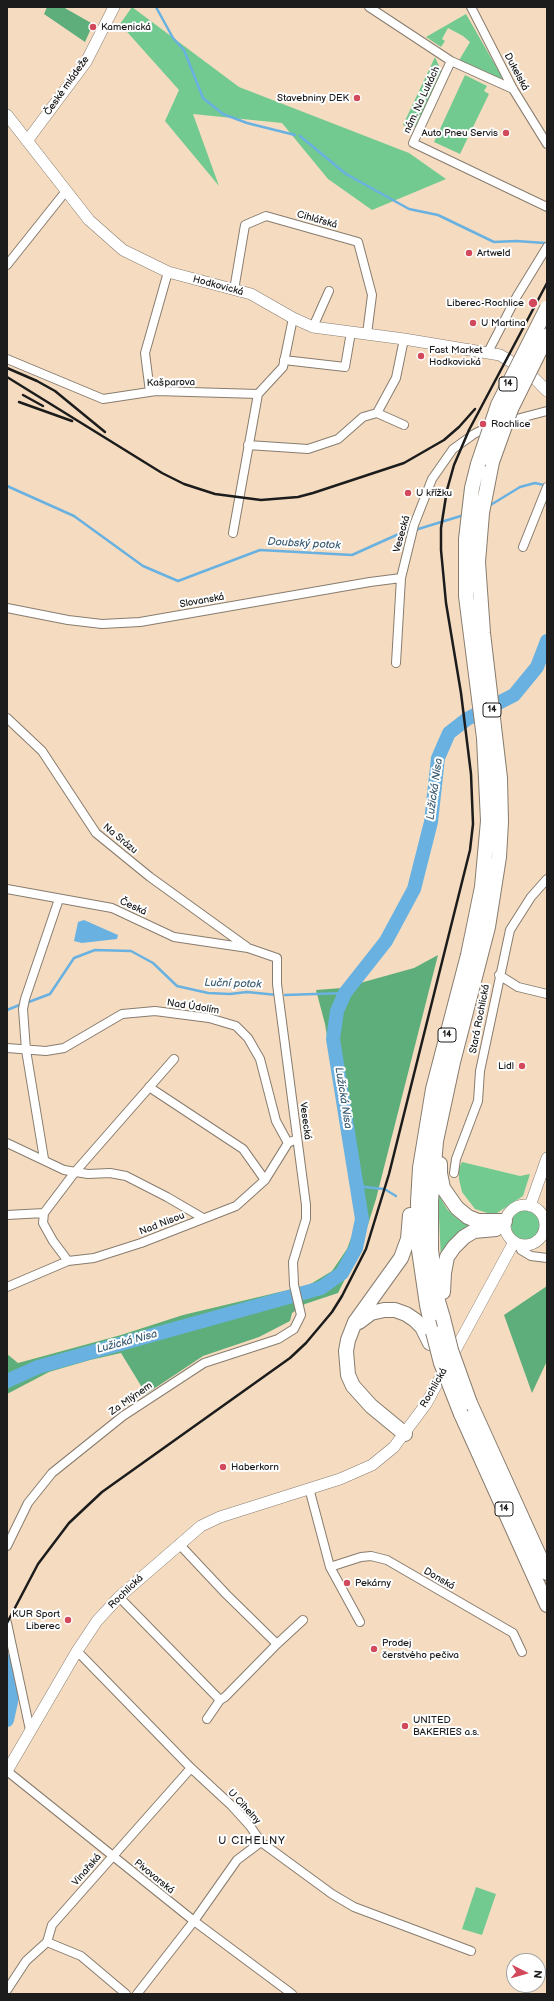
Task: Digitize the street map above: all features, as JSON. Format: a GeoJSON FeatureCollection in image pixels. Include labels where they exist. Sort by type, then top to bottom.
{"type":"FeatureCollection","features":[{"type":"Feature","properties":{"kind":"highway","name":"14"},"geometry":{"type":"LineString","coordinates":[[479,489],[478,464],[498,406],[547,308]]}},
{"type":"Feature","properties":{"kind":"highway","name":"14"},"geometry":{"type":"LineString","coordinates":[[547,336],[511,409],[492,462],[479,489],[466,539],[479,596],[497,747],[501,822],[495,890],[482,949],[453,1062],[436,1141],[431,1201],[431,1250],[438,1301],[451,1350],[470,1403],[547,1573]]}},
{"type":"Feature","properties":{"kind":"highway","name":"14"},"geometry":{"type":"LineString","coordinates":[[472,562],[466,596],[484,738],[488,821],[482,887],[468,955],[433,1089],[426,1127],[420,1168],[418,1227],[421,1272],[427,1330],[461,1414],[547,1605]]}},
{"type":"Feature","properties":{"kind":"highway"},"geometry":{"type":"LineString","coordinates":[[453,1062],[440,1156],[440,1172],[443,1188],[457,1208],[468,1217],[478,1221],[505,1225]]}},
{"type":"Feature","properties":{"kind":"highway"},"geometry":{"type":"LineString","coordinates":[[405,1434],[371,1406],[353,1386],[348,1375],[346,1351],[353,1327],[402,1258],[408,1239],[412,1192],[420,1143],[426,1127]]}},
{"type":"Feature","properties":{"kind":"highway"},"geometry":{"type":"LineString","coordinates":[[443,1318],[444,1273],[447,1257],[464,1237],[474,1231],[505,1225]]}},
{"type":"Feature","properties":{"kind":"highway"},"geometry":{"type":"LineString","coordinates":[[353,1327],[372,1313],[384,1310],[395,1310],[406,1314],[427,1330]]}},
{"type":"Feature","properties":{"kind":"street","name":"České mládeže"},"geometry":{"type":"LineString","coordinates":[[27,141],[86,62],[114,7]]}},
{"type":"Feature","properties":{"kind":"street"},"geometry":{"type":"LineString","coordinates":[[369,7],[451,61]]}},
{"type":"Feature","properties":{"kind":"street","name":"Dukelská"},"geometry":{"type":"LineString","coordinates":[[472,7],[513,89],[547,144]]}},
{"type":"Feature","properties":{"kind":"street","name":"nám. Na Lukách"},"geometry":{"type":"LineString","coordinates":[[513,89],[451,61],[413,143],[547,207]]}},
{"type":"Feature","properties":{"kind":"street","name":"Hodkovická"},"geometry":{"type":"LineString","coordinates":[[7,115],[89,220],[124,250],[168,272],[251,294],[293,318],[313,327],[488,352],[506,358],[528,372],[547,391]]}},
{"type":"Feature","properties":{"kind":"street"},"geometry":{"type":"LineString","coordinates":[[7,265],[66,192]]}},
{"type":"Feature","properties":{"kind":"street","name":"Cihlářská"},"geometry":{"type":"LineString","coordinates":[[234,290],[245,225],[266,216],[358,242],[372,295],[367,334]]}},
{"type":"Feature","properties":{"kind":"street"},"geometry":{"type":"LineString","coordinates":[[488,352],[517,296],[547,247]]}},
{"type":"Feature","properties":{"kind":"street"},"geometry":{"type":"LineString","coordinates":[[150,392],[145,353],[168,272]]}},
{"type":"Feature","properties":{"kind":"street"},"geometry":{"type":"LineString","coordinates":[[313,327],[329,291]]}},
{"type":"Feature","properties":{"kind":"street"},"geometry":{"type":"LineString","coordinates":[[233,533],[258,394],[283,367],[293,318]]}},
{"type":"Feature","properties":{"kind":"street"},"geometry":{"type":"LineString","coordinates":[[284,360],[345,368],[351,332]]}},
{"type":"Feature","properties":{"kind":"street"},"geometry":{"type":"LineString","coordinates":[[377,413],[396,378],[404,339]]}},
{"type":"Feature","properties":{"kind":"street","name":"Kašparova"},"geometry":{"type":"LineString","coordinates":[[7,359],[103,399],[150,392],[258,394]]}},
{"type":"Feature","properties":{"kind":"street","name":"Vesecká"},"geometry":{"type":"LineString","coordinates":[[396,663],[401,578],[410,535],[432,479],[453,449],[474,434],[493,425],[547,411]]}},
{"type":"Feature","properties":{"kind":"street"},"geometry":{"type":"LineString","coordinates":[[248,445],[308,449],[338,439],[363,417],[377,413],[404,425]]}},
{"type":"Feature","properties":{"kind":"street"},"geometry":{"type":"LineString","coordinates":[[523,547],[547,487]]}},
{"type":"Feature","properties":{"kind":"street","name":"Slovanská"},"geometry":{"type":"LineString","coordinates":[[7,608],[68,620],[102,624],[140,622],[370,582],[401,578]]}},
{"type":"Feature","properties":{"kind":"street","name":"Na Srázu"},"geometry":{"type":"LineString","coordinates":[[7,718],[42,751],[60,775],[96,833],[150,877],[248,948]]}},
{"type":"Feature","properties":{"kind":"street","name":"Stará Rochlická"},"geometry":{"type":"LineString","coordinates":[[454,1173],[456,1159],[478,1101],[480,1071],[499,974],[510,930],[531,898],[547,879]]}},
{"type":"Feature","properties":{"kind":"street","name":"Česká"},"geometry":{"type":"LineString","coordinates":[[7,888],[112,908],[174,937],[248,948]]}},
{"type":"Feature","properties":{"kind":"street"},"geometry":{"type":"LineString","coordinates":[[44,1159],[26,1050],[23,1009],[25,998],[59,899]]}},
{"type":"Feature","properties":{"kind":"street","name":"Vesecká"},"geometry":{"type":"LineString","coordinates":[[248,948],[277,958],[277,984],[306,1205],[306,1219],[293,1262],[294,1285],[301,1313]]}},
{"type":"Feature","properties":{"kind":"street"},"geometry":{"type":"LineString","coordinates":[[499,974],[518,987],[547,994]]}},
{"type":"Feature","properties":{"kind":"street","name":"Nad Údolím"},"geometry":{"type":"LineString","coordinates":[[7,1048],[46,1051],[64,1048],[122,1014],[155,1011],[209,1018],[236,1026],[248,1038],[260,1059],[276,1121],[288,1143]]}},
{"type":"Feature","properties":{"kind":"street"},"geometry":{"type":"LineString","coordinates":[[68,1261],[53,1241],[43,1224],[44,1213],[75,1172],[174,1059]]}},
{"type":"Feature","properties":{"kind":"street"},"geometry":{"type":"LineString","coordinates":[[149,1087],[243,1149],[265,1180]]}},
{"type":"Feature","properties":{"kind":"street"},"geometry":{"type":"LineString","coordinates":[[288,1143],[297,1139]]}},
{"type":"Feature","properties":{"kind":"street"},"geometry":{"type":"LineString","coordinates":[[7,1143],[44,1159],[64,1170],[88,1174],[110,1173],[126,1176],[203,1218]]}},
{"type":"Feature","properties":{"kind":"street","name":"Nad Nisou"},"geometry":{"type":"LineString","coordinates":[[7,1288],[68,1261],[94,1258],[141,1243],[236,1206],[265,1180],[288,1143]]}},
{"type":"Feature","properties":{"kind":"street"},"geometry":{"type":"LineString","coordinates":[[530,1206],[547,1158]]}},
{"type":"Feature","properties":{"kind":"street"},"geometry":{"type":"LineString","coordinates":[[516,1243],[531,1244],[545,1231],[540,1212],[530,1206],[517,1207],[508,1215],[505,1225],[510,1238],[521,1250],[531,1256],[547,1258]]}},
{"type":"Feature","properties":{"kind":"street"},"geometry":{"type":"LineString","coordinates":[[7,1215],[44,1213]]}},
{"type":"Feature","properties":{"kind":"street","name":"Rochlická"},"geometry":{"type":"LineString","coordinates":[[7,1771],[77,1651],[97,1621],[119,1597],[179,1544],[201,1526],[220,1517],[340,1479],[372,1465],[394,1447],[405,1434],[429,1398],[516,1243]]}},
{"type":"Feature","properties":{"kind":"street","name":"Za Mlýnem"},"geometry":{"type":"LineString","coordinates":[[7,1546],[28,1503],[52,1473],[123,1416],[204,1363],[266,1343],[288,1334],[298,1323],[301,1313]]}},
{"type":"Feature","properties":{"kind":"street"},"geometry":{"type":"LineString","coordinates":[[309,1488],[330,1567],[360,1622]]}},
{"type":"Feature","properties":{"kind":"street"},"geometry":{"type":"LineString","coordinates":[[179,1544],[226,1594],[277,1644]]}},
{"type":"Feature","properties":{"kind":"street","name":"Donská"},"geometry":{"type":"LineString","coordinates":[[330,1567],[361,1557],[371,1556],[387,1560],[513,1633],[522,1652]]}},
{"type":"Feature","properties":{"kind":"street"},"geometry":{"type":"LineString","coordinates":[[119,1597],[220,1700]]}},
{"type":"Feature","properties":{"kind":"street"},"geometry":{"type":"LineString","coordinates":[[207,1719],[220,1700],[225,1698],[277,1644],[303,1620]]}},
{"type":"Feature","properties":{"kind":"street"},"geometry":{"type":"LineString","coordinates":[[7,1623],[30,1730]]}},
{"type":"Feature","properties":{"kind":"street","name":"U Cihelny"},"geometry":{"type":"LineString","coordinates":[[77,1651],[191,1768],[231,1805],[250,1826],[261,1842],[332,1894],[354,1907],[471,1950]]}},
{"type":"Feature","properties":{"kind":"street","name":"Vinařská"},"geometry":{"type":"LineString","coordinates":[[7,1990],[26,1961],[47,1942],[52,1925],[191,1768]]}},
{"type":"Feature","properties":{"kind":"street","name":"Pivovarská"},"geometry":{"type":"LineString","coordinates":[[7,1771],[194,1921],[292,1994]]}},
{"type":"Feature","properties":{"kind":"street"},"geometry":{"type":"LineString","coordinates":[[137,1994],[194,1921],[237,1860],[261,1842]]}},
{"type":"Feature","properties":{"kind":"street"},"geometry":{"type":"LineString","coordinates":[[47,1942],[81,1956],[126,1994]]}},
{"type":"Feature","properties":{"kind":"green space"},"geometry":{"type":"Polygon","coordinates":[[[47,7],[63,7],[93,24],[85,42],[44,14],[47,7]]]}},
{"type":"Feature","properties":{"kind":"green space"},"geometry":{"type":"Polygon","coordinates":[[[132,7],[239,87],[409,153],[446,179],[372,210],[328,179],[282,123],[193,114],[219,186],[165,121],[179,90],[120,24],[132,7]]]}},
{"type":"Feature","properties":{"kind":"green space"},"geometry":{"type":"Polygon","coordinates":[[[466,14],[502,77],[499,82],[458,62],[470,42],[463,36],[448,28],[442,39],[445,41],[441,47],[426,37],[466,14]]]}},
{"type":"Feature","properties":{"kind":"green space"},"geometry":{"type":"Polygon","coordinates":[[[435,57],[442,73],[417,125],[412,129],[403,125],[435,57]]]}},
{"type":"Feature","properties":{"kind":"green space"},"geometry":{"type":"Polygon","coordinates":[[[465,75],[487,86],[484,91],[489,94],[460,154],[434,142],[465,75]]]}},
{"type":"Feature","properties":{"kind":"green space"},"geometry":{"type":"Polygon","coordinates":[[[438,955],[376,1199],[361,1247],[338,1293],[305,1304],[292,1313],[290,1321],[259,1337],[203,1356],[146,1394],[121,1353],[49,1372],[7,1394],[7,1354],[18,1363],[121,1335],[183,1315],[309,1285],[332,1271],[347,1249],[357,1222],[325,1024],[316,990],[342,988],[414,968],[438,955]]]}},
{"type":"Feature","properties":{"kind":"green space"},"geometry":{"type":"Polygon","coordinates":[[[462,1162],[520,1176],[530,1174],[523,1196],[494,1215],[475,1209],[462,1192],[459,1179],[459,1169],[462,1162]]]}},
{"type":"Feature","properties":{"kind":"green space"},"geometry":{"type":"Polygon","coordinates":[[[438,1194],[447,1209],[455,1217],[472,1226],[441,1260],[438,1194]]]}},
{"type":"Feature","properties":{"kind":"green space"},"geometry":{"type":"Polygon","coordinates":[[[526,1210],[532,1211],[540,1219],[540,1231],[532,1239],[526,1240],[520,1239],[512,1231],[511,1225],[512,1219],[520,1211],[526,1210]]]}},
{"type":"Feature","properties":{"kind":"green space"},"geometry":{"type":"Polygon","coordinates":[[[547,1286],[547,1361],[532,1393],[504,1315],[547,1286]]]}},
{"type":"Feature","properties":{"kind":"green space"},"geometry":{"type":"Polygon","coordinates":[[[476,1887],[496,1894],[482,1935],[462,1929],[476,1887]]]}},
{"type":"Feature","properties":{"kind":"water"},"geometry":{"type":"Polygon","coordinates":[[[84,920],[118,935],[117,939],[82,943],[74,941],[78,922],[84,920]]]}},
{"type":"Feature","properties":{"kind":"waterway"},"geometry":{"type":"LineString","coordinates":[[156,7],[173,38],[184,50],[203,98],[223,114],[247,123],[295,135]]}},
{"type":"Feature","properties":{"kind":"waterway"},"geometry":{"type":"LineString","coordinates":[[300,136],[346,174],[409,209],[438,215],[494,242],[516,241],[545,243]]}},
{"type":"Feature","properties":{"kind":"waterway","name":"Doubský potok"},"geometry":{"type":"LineString","coordinates":[[489,506],[520,487],[535,483],[544,485]]}},
{"type":"Feature","properties":{"kind":"waterway","name":"Doubský potok"},"geometry":{"type":"LineString","coordinates":[[7,486],[74,516],[143,566],[178,581],[260,550],[352,555],[401,533],[410,531]]}},
{"type":"Feature","properties":{"kind":"waterway","name":"Doubský potok"},"geometry":{"type":"LineString","coordinates":[[415,530],[464,515]]}},
{"type":"Feature","properties":{"kind":"waterway","name":"Lužická Nisa"},"geometry":{"type":"LineString","coordinates":[[7,1381],[38,1367],[321,1288],[342,1273],[356,1248],[362,1219],[333,1039],[337,1011],[345,993],[386,941],[414,889],[431,822],[438,758],[449,733],[467,719],[514,695],[537,667],[547,641]]}},
{"type":"Feature","properties":{"kind":"waterway","name":"Luční potok"},"geometry":{"type":"LineString","coordinates":[[26,1003],[50,994],[74,958],[95,950],[131,951],[153,963],[177,986],[208,993],[230,994],[247,992],[277,995]]}},
{"type":"Feature","properties":{"kind":"waterway","name":"Luční potok"},"geometry":{"type":"LineString","coordinates":[[285,995],[345,993]]}},
{"type":"Feature","properties":{"kind":"waterway","name":"Luční potok"},"geometry":{"type":"LineString","coordinates":[[7,1010],[22,1004]]}},
{"type":"Feature","properties":{"kind":"waterway"},"geometry":{"type":"LineString","coordinates":[[357,1182],[365,1187],[384,1189]]}},
{"type":"Feature","properties":{"kind":"waterway"},"geometry":{"type":"LineString","coordinates":[[386,1190],[396,1196]]}},
{"type":"Feature","properties":{"kind":"waterway","name":"Lužická Nisa"},"geometry":{"type":"LineString","coordinates":[[7,1661],[13,1680],[11,1702],[7,1720]]}},
{"type":"Feature","properties":{"kind":"railway"},"geometry":{"type":"LineString","coordinates":[[7,1623],[38,1564],[69,1523],[102,1492],[290,1358],[306,1343],[332,1312],[342,1296],[366,1249],[389,1174],[470,850],[473,824],[471,774],[461,693],[446,603],[441,550],[441,528],[447,490],[454,465],[469,430],[547,283]]}},
{"type":"Feature","properties":{"kind":"railway"},"geometry":{"type":"LineString","coordinates":[[7,368],[37,381],[55,391],[105,432]]}},
{"type":"Feature","properties":{"kind":"railway"},"geometry":{"type":"LineString","coordinates":[[7,377],[162,473],[184,484],[215,494],[261,500],[298,497],[404,463],[444,440],[459,427],[475,409]]}},
{"type":"Feature","properties":{"kind":"railway"},"geometry":{"type":"LineString","coordinates":[[23,395],[43,406]]}},
{"type":"Feature","properties":{"kind":"railway"},"geometry":{"type":"LineString","coordinates":[[19,402],[72,421]]}},
{"type":"Feature","properties":{"kind":"place","name":"Kamenická"},"geometry":{"type":"Point","coordinates":[93,27]}},
{"type":"Feature","properties":{"kind":"place","name":"Stavebniny DEK"},"geometry":{"type":"Point","coordinates":[357,98]}},
{"type":"Feature","properties":{"kind":"place","name":"Auto Pneu Servis"},"geometry":{"type":"Point","coordinates":[506,133]}},
{"type":"Feature","properties":{"kind":"place","name":"Artweld"},"geometry":{"type":"Point","coordinates":[469,253]}},
{"type":"Feature","properties":{"kind":"place","name":"Liberec-Rochlice"},"geometry":{"type":"Point","coordinates":[533,303]}},
{"type":"Feature","properties":{"kind":"place","name":"U Martina"},"geometry":{"type":"Point","coordinates":[473,323]}},
{"type":"Feature","properties":{"kind":"place","name":"Fast Market Hodkovická"},"geometry":{"type":"Point","coordinates":[421,356]}},
{"type":"Feature","properties":{"kind":"place","name":"Rochlice"},"geometry":{"type":"Point","coordinates":[483,424]}},
{"type":"Feature","properties":{"kind":"place","name":"U křížku"},"geometry":{"type":"Point","coordinates":[408,493]}},
{"type":"Feature","properties":{"kind":"place","name":"Lidl"},"geometry":{"type":"Point","coordinates":[522,1066]}},
{"type":"Feature","properties":{"kind":"place","name":"Haberkorn"},"geometry":{"type":"Point","coordinates":[223,1467]}},
{"type":"Feature","properties":{"kind":"place","name":"Pekárny"},"geometry":{"type":"Point","coordinates":[347,1583]}},
{"type":"Feature","properties":{"kind":"place","name":"KUR Sport Liberec"},"geometry":{"type":"Point","coordinates":[68,1620]}},
{"type":"Feature","properties":{"kind":"place","name":"Prodej čerstvého pečiva"},"geometry":{"type":"Point","coordinates":[374,1649]}},
{"type":"Feature","properties":{"kind":"place","name":"UNITED BAKERIES a.s."},"geometry":{"type":"Point","coordinates":[405,1726]}},
{"type":"Feature","properties":{"kind":"district","name":"U CIHELNY"},"geometry":{"type":"Point","coordinates":[252,1841]}}]}
